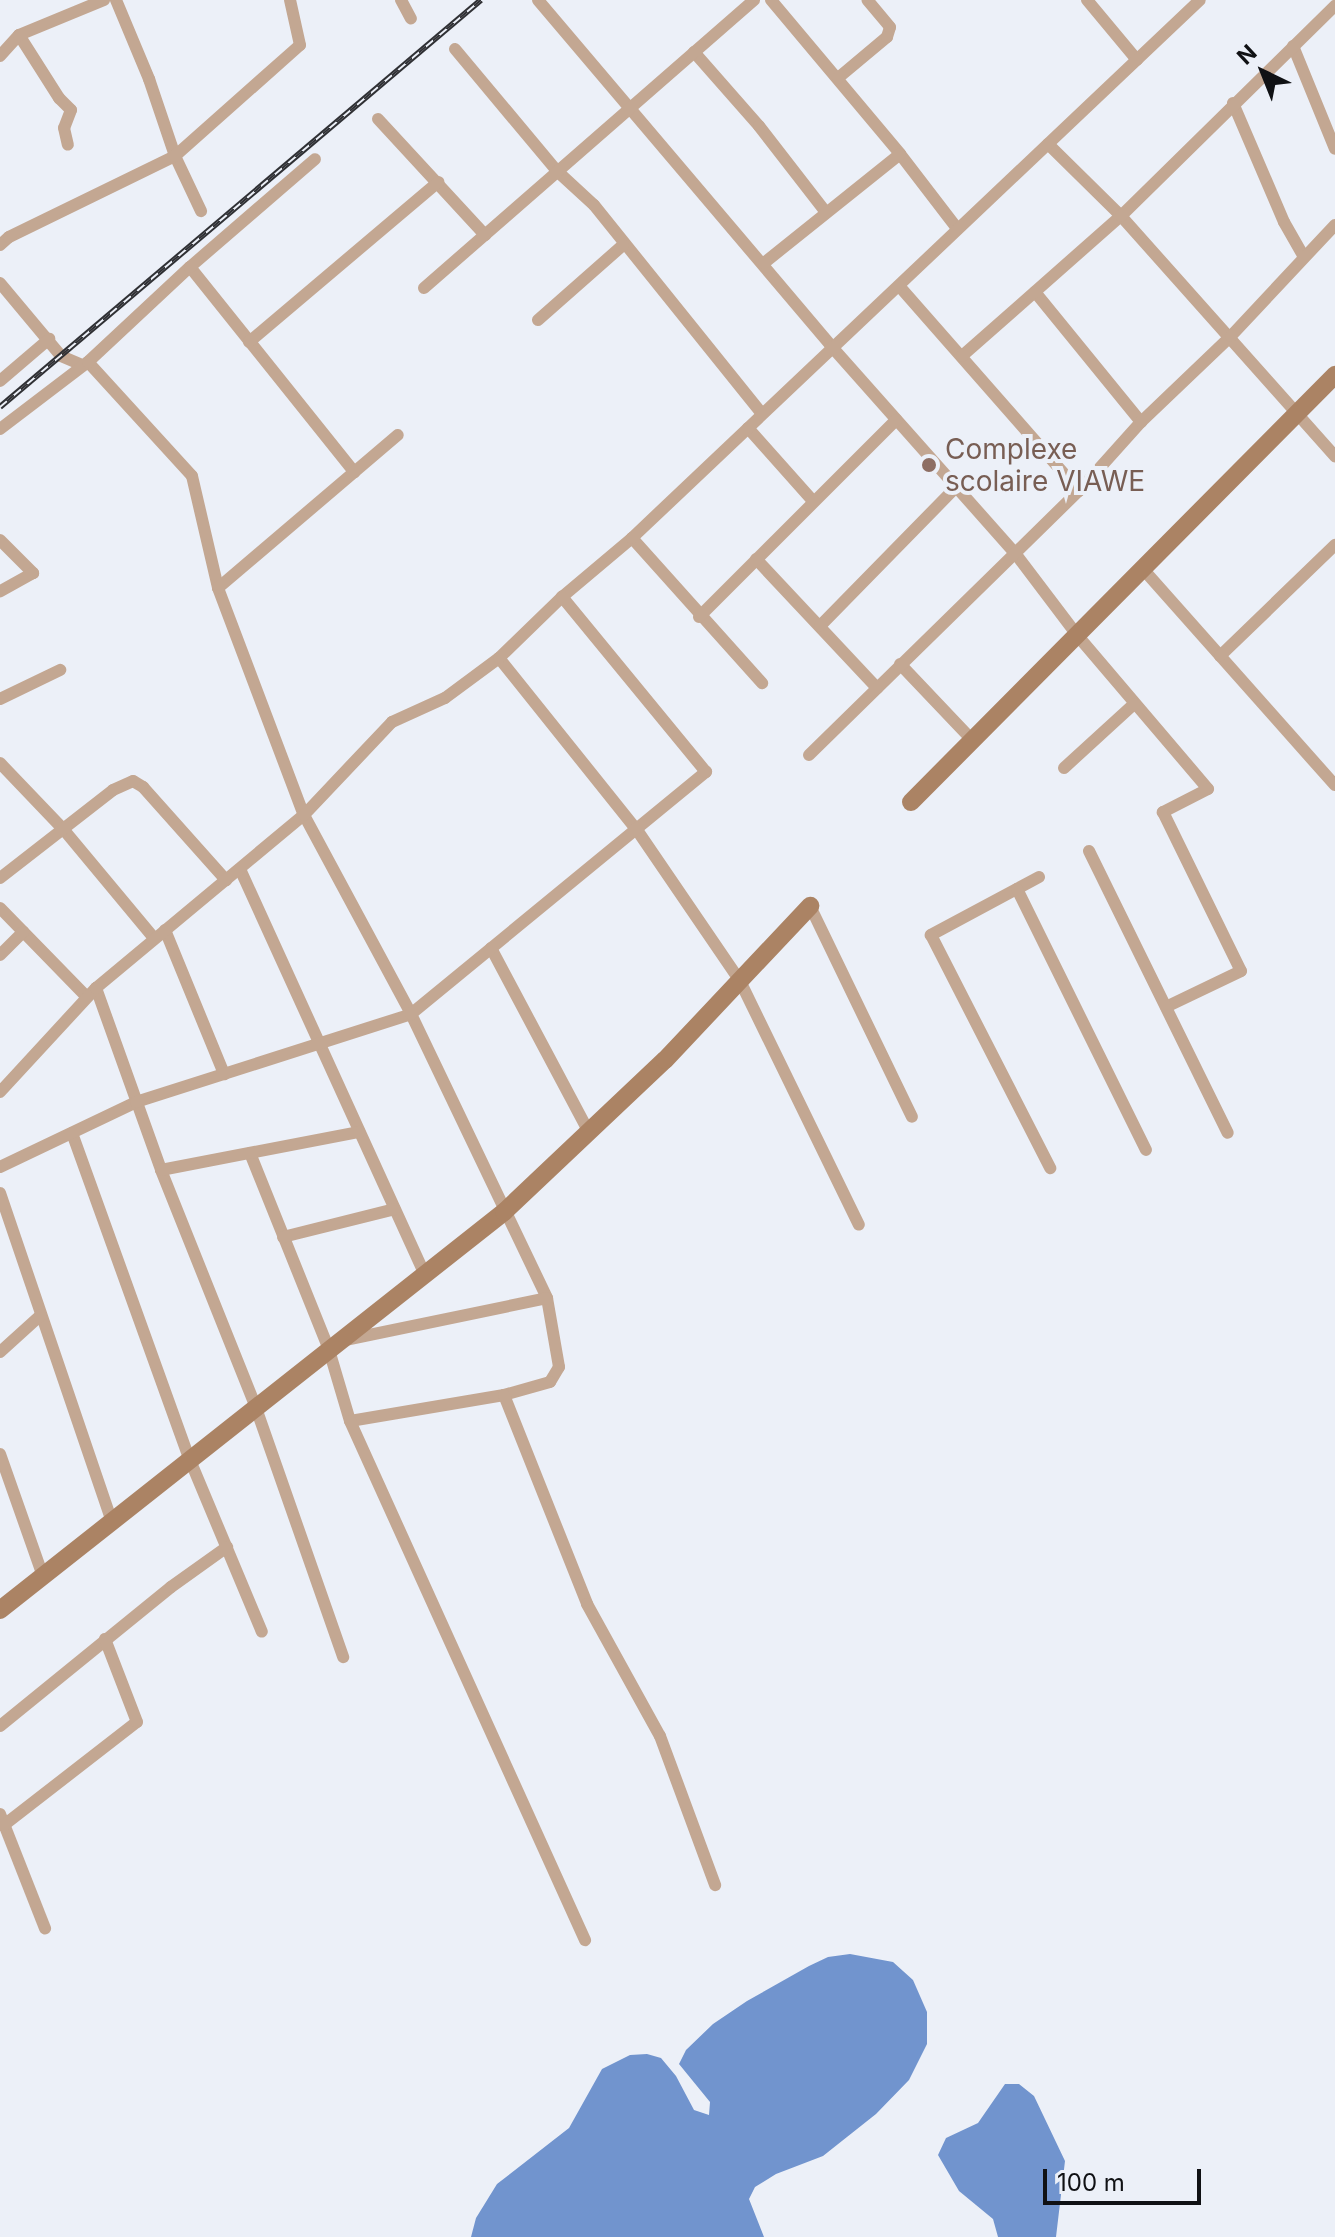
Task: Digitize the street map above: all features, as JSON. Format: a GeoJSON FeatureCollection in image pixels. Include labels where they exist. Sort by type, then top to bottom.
{"type":"FeatureCollection","features":[{"type":"Feature","properties":{"kind":"street"},"geometry":{"type":"LineString","coordinates":[[0,56],[19,35],[104,0]]}},
{"type":"Feature","properties":{"kind":"street"},"geometry":{"type":"LineString","coordinates":[[116,0],[149,79],[175,156],[201,211]]}},
{"type":"Feature","properties":{"kind":"street"},"geometry":{"type":"LineString","coordinates":[[0,245],[9,237],[175,156],[300,45],[290,0]]}},
{"type":"Feature","properties":{"kind":"street"},"geometry":{"type":"LineString","coordinates":[[401,0],[411,19]]}},
{"type":"Feature","properties":{"kind":"street"},"geometry":{"type":"LineString","coordinates":[[538,0],[630,112],[764,263],[832,347],[1015,553],[1077,635],[1208,789],[1163,812],[1241,971],[1166,1007]]}},
{"type":"Feature","properties":{"kind":"street"},"geometry":{"type":"LineString","coordinates":[[424,288],[557,171],[630,112],[754,0]]}},
{"type":"Feature","properties":{"kind":"street"},"geometry":{"type":"LineString","coordinates":[[771,0],[900,154],[956,227]]}},
{"type":"Feature","properties":{"kind":"street"},"geometry":{"type":"LineString","coordinates":[[838,78],[887,37],[890,27],[867,0]]}},
{"type":"Feature","properties":{"kind":"street"},"geometry":{"type":"LineString","coordinates":[[1087,0],[1137,60]]}},
{"type":"Feature","properties":{"kind":"street"},"geometry":{"type":"LineString","coordinates":[[0,1092],[92,992],[304,815],[392,722],[445,698],[499,658],[562,597],[632,538],[832,347],[900,287],[956,227],[1199,1]]}},
{"type":"Feature","properties":{"kind":"street"},"geometry":{"type":"LineString","coordinates":[[962,356],[1121,216],[1334,3]]}},
{"type":"Feature","properties":{"kind":"street"},"geometry":{"type":"LineString","coordinates":[[19,35],[59,98],[71,110],[64,128],[68,145]]}},
{"type":"Feature","properties":{"kind":"street"},"geometry":{"type":"LineString","coordinates":[[1293,46],[1335,149]]}},
{"type":"Feature","properties":{"kind":"street"},"geometry":{"type":"LineString","coordinates":[[455,49],[557,171],[594,205],[623,245],[762,414]]}},
{"type":"Feature","properties":{"kind":"street"},"geometry":{"type":"LineString","coordinates":[[694,52],[759,126],[825,211]]}},
{"type":"Feature","properties":{"kind":"street"},"geometry":{"type":"LineString","coordinates":[[1233,103],[1284,222],[1304,257]]}},
{"type":"Feature","properties":{"kind":"street"},"geometry":{"type":"LineString","coordinates":[[378,119],[485,235]]}},
{"type":"Feature","properties":{"kind":"street"},"geometry":{"type":"LineString","coordinates":[[1048,144],[1121,216],[1335,456]]}},
{"type":"Feature","properties":{"kind":"street"},"geometry":{"type":"LineString","coordinates":[[764,263],[825,211],[900,154]]}},
{"type":"Feature","properties":{"kind":"street"},"geometry":{"type":"LineString","coordinates":[[0,429],[85,364],[190,267],[315,159]]}},
{"type":"Feature","properties":{"kind":"street"},"geometry":{"type":"LineString","coordinates":[[249,342],[438,182]]}},
{"type":"Feature","properties":{"kind":"street"},"geometry":{"type":"LineString","coordinates":[[809,755],[1079,491],[1141,422],[1231,336],[1335,225]]}},
{"type":"Feature","properties":{"kind":"street"},"geometry":{"type":"LineString","coordinates":[[538,320],[623,245]]}},
{"type":"Feature","properties":{"kind":"street"},"geometry":{"type":"LineString","coordinates":[[190,267],[354,472]]}},
{"type":"Feature","properties":{"kind":"street"},"geometry":{"type":"LineString","coordinates":[[0,283],[61,356],[85,364],[187,467],[218,588],[304,815],[411,1014],[547,1298],[559,1367],[557,1375],[550,1382],[504,1395],[350,1421]]}},
{"type":"Feature","properties":{"kind":"street"},"geometry":{"type":"LineString","coordinates":[[900,287],[1079,491]]}},
{"type":"Feature","properties":{"kind":"street"},"geometry":{"type":"LineString","coordinates":[[1035,292],[1141,422]]}},
{"type":"Feature","properties":{"kind":"street"},"geometry":{"type":"LineString","coordinates":[[0,381],[49,339]]}},
{"type":"Feature","properties":{"kind":"street"},"geometry":{"type":"LineString","coordinates":[[911,802],[1335,375]]}},
{"type":"Feature","properties":{"kind":"street"},"geometry":{"type":"LineString","coordinates":[[699,617],[896,420]]}},
{"type":"Feature","properties":{"kind":"street"},"geometry":{"type":"LineString","coordinates":[[748,428],[813,501]]}},
{"type":"Feature","properties":{"kind":"street"},"geometry":{"type":"LineString","coordinates":[[218,588],[398,435]]}},
{"type":"Feature","properties":{"kind":"street"},"geometry":{"type":"LineString","coordinates":[[820,626],[956,487]]}},
{"type":"Feature","properties":{"kind":"street"},"geometry":{"type":"LineString","coordinates":[[632,538],[699,617],[762,683]]}},
{"type":"Feature","properties":{"kind":"street"},"geometry":{"type":"LineString","coordinates":[[0,540],[33,573],[0,591]]}},
{"type":"Feature","properties":{"kind":"street"},"geometry":{"type":"LineString","coordinates":[[1220,656],[1335,545]]}},
{"type":"Feature","properties":{"kind":"street"},"geometry":{"type":"LineString","coordinates":[[756,559],[877,688]]}},
{"type":"Feature","properties":{"kind":"street"},"geometry":{"type":"LineString","coordinates":[[1143,569],[1335,785]]}},
{"type":"Feature","properties":{"kind":"street"},"geometry":{"type":"LineString","coordinates":[[0,1167],[136,1102],[411,1014],[706,772],[562,597]]}},
{"type":"Feature","properties":{"kind":"street"},"geometry":{"type":"LineString","coordinates":[[499,658],[637,830],[740,981],[859,1225]]}},
{"type":"Feature","properties":{"kind":"street"},"geometry":{"type":"LineString","coordinates":[[900,664],[972,740]]}},
{"type":"Feature","properties":{"kind":"street"},"geometry":{"type":"LineString","coordinates":[[0,699],[60,670]]}},
{"type":"Feature","properties":{"kind":"street"},"geometry":{"type":"LineString","coordinates":[[1064,768],[1134,704]]}},
{"type":"Feature","properties":{"kind":"street"},"geometry":{"type":"LineString","coordinates":[[0,763],[159,934],[224,1074]]}},
{"type":"Feature","properties":{"kind":"street"},"geometry":{"type":"LineString","coordinates":[[0,878],[113,790],[133,781],[143,787],[226,880]]}},
{"type":"Feature","properties":{"kind":"street"},"geometry":{"type":"LineString","coordinates":[[1089,851],[1228,1133]]}},
{"type":"Feature","properties":{"kind":"street"},"geometry":{"type":"LineString","coordinates":[[240,869],[425,1275]]}},
{"type":"Feature","properties":{"kind":"street"},"geometry":{"type":"LineString","coordinates":[[1039,877],[931,935],[1050,1168]]}},
{"type":"Feature","properties":{"kind":"street"},"geometry":{"type":"LineString","coordinates":[[1017,889],[1146,1150]]}},
{"type":"Feature","properties":{"kind":"street"},"geometry":{"type":"LineString","coordinates":[[0,1610],[504,1212],[665,1060],[810,906],[912,1117]]}},
{"type":"Feature","properties":{"kind":"street"},"geometry":{"type":"LineString","coordinates":[[0,908],[92,992],[256,1408],[343,1657]]}},
{"type":"Feature","properties":{"kind":"street"},"geometry":{"type":"LineString","coordinates":[[0,955],[23,932]]}},
{"type":"Feature","properties":{"kind":"street"},"geometry":{"type":"LineString","coordinates":[[491,948],[589,1132]]}},
{"type":"Feature","properties":{"kind":"street"},"geometry":{"type":"LineString","coordinates":[[161,1170],[359,1132]]}},
{"type":"Feature","properties":{"kind":"street"},"geometry":{"type":"LineString","coordinates":[[72,1133],[190,1460],[262,1632]]}},
{"type":"Feature","properties":{"kind":"street"},"geometry":{"type":"LineString","coordinates":[[250,1153],[283,1237],[336,1345],[350,1421],[585,1940]]}},
{"type":"Feature","properties":{"kind":"street"},"geometry":{"type":"LineString","coordinates":[[0,1193],[5,1227],[41,1315],[112,1522]]}},
{"type":"Feature","properties":{"kind":"street"},"geometry":{"type":"LineString","coordinates":[[283,1237],[395,1209]]}},
{"type":"Feature","properties":{"kind":"street"},"geometry":{"type":"LineString","coordinates":[[336,1345],[547,1298]]}},
{"type":"Feature","properties":{"kind":"street"},"geometry":{"type":"LineString","coordinates":[[0,1352],[41,1315]]}},
{"type":"Feature","properties":{"kind":"street"},"geometry":{"type":"LineString","coordinates":[[504,1395],[587,1604],[660,1736],[715,1885]]}},
{"type":"Feature","properties":{"kind":"street"},"geometry":{"type":"LineString","coordinates":[[0,1454],[43,1576]]}},
{"type":"Feature","properties":{"kind":"street"},"geometry":{"type":"LineString","coordinates":[[0,1726],[105,1639],[227,1547]]}},
{"type":"Feature","properties":{"kind":"street"},"geometry":{"type":"LineString","coordinates":[[45,1928],[2,1819],[137,1722],[105,1639]]}},
{"type":"Feature","properties":{"kind":"water"},"geometry":{"type":"Polygon","coordinates":[[[850,1954],[893,1962],[913,1980],[927,2012],[927,2044],[909,2080],[876,2114],[823,2156],[776,2174],[755,2187],[749,2199],[764,2237],[471,2237],[476,2218],[497,2184],[569,2128],[602,2069],[630,2055],[647,2054],[661,2058],[676,2076],[694,2110],[709,2115],[710,2102],[679,2064],[686,2050],[713,2024],[747,2001],[828,1957],[850,1954]]]}},
{"type":"Feature","properties":{"kind":"water"},"geometry":{"type":"Polygon","coordinates":[[[1005,2084],[1019,2084],[1034,2096],[1065,2161],[1056,2237],[998,2237],[993,2219],[959,2191],[938,2155],[946,2138],[978,2123],[1005,2084]]]}},
{"type":"Feature","properties":{"kind":"railway"},"geometry":{"type":"LineString","coordinates":[[0,407],[481,0]]}},
{"type":"Feature","properties":{"kind":"place","name":"Complexe scolaire VIAWE"},"geometry":{"type":"Point","coordinates":[929,465]}}]}
